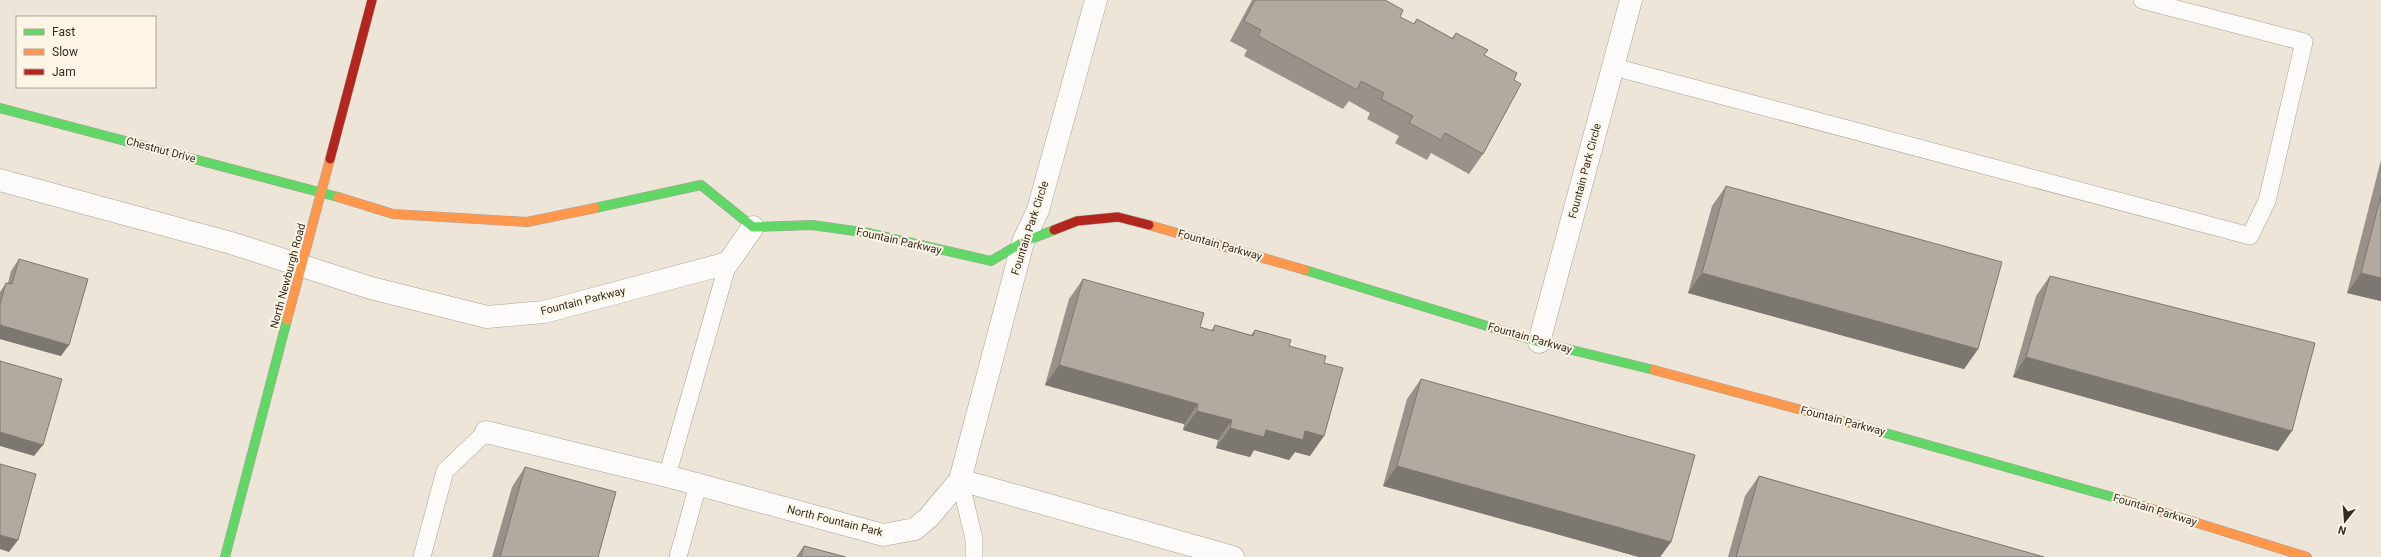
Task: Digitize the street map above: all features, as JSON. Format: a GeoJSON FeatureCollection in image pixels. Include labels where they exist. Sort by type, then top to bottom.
{"type":"FeatureCollection","features":[{"type":"Feature","properties":{"kind":"street","name":"North Newburgh Road"},"geometry":{"type":"LineString","coordinates":[[226,557],[372,0]]}},
{"type":"Feature","properties":{"kind":"street","name":"Fountain Park Circle"},"geometry":{"type":"LineString","coordinates":[[960,480],[1023,242],[1038,210],[1096,0]]}},
{"type":"Feature","properties":{"kind":"street","name":"Fountain Park Circle"},"geometry":{"type":"LineString","coordinates":[[1539,342],[1631,0]]}},
{"type":"Feature","properties":{"kind":"street","name":"Chestnut Drive"},"geometry":{"type":"LineString","coordinates":[[0,108],[322,192]]}},
{"type":"Feature","properties":{"kind":"street"},"geometry":{"type":"LineString","coordinates":[[0,180],[231,243],[303,267]]}},
{"type":"Feature","properties":{"kind":"street"},"geometry":{"type":"LineString","coordinates":[[322,192],[393,214],[528,222],[701,185],[753,227],[728,263]]}},
{"type":"Feature","properties":{"kind":"street","name":"Fountain Parkway"},"geometry":{"type":"LineString","coordinates":[[753,227],[812,225],[862,232],[991,261],[1023,242],[1077,221],[1118,217],[1227,246],[1539,342],[1623,362],[2066,482],[2307,557]]}},
{"type":"Feature","properties":{"kind":"street","name":"Fountain Parkway"},"geometry":{"type":"LineString","coordinates":[[303,267],[371,288],[487,317],[544,312],[728,263]]}},
{"type":"Feature","properties":{"kind":"street","name":"North Fountain Park"},"geometry":{"type":"LineString","coordinates":[[486,432],[698,484],[883,535],[915,529],[929,517],[960,480]]}},
{"type":"Feature","properties":{"kind":"street"},"geometry":{"type":"LineString","coordinates":[[960,480],[1233,557]]}},
{"type":"Feature","properties":{"kind":"lane"},"geometry":{"type":"LineString","coordinates":[[1614,67],[2250,236],[2267,201],[2304,42],[2142,0]]}},
{"type":"Feature","properties":{"kind":"lane"},"geometry":{"type":"LineString","coordinates":[[667,476],[728,263]]}},
{"type":"Feature","properties":{"kind":"lane"},"geometry":{"type":"LineString","coordinates":[[422,557],[445,471],[486,432]]}},
{"type":"Feature","properties":{"kind":"lane"},"geometry":{"type":"LineString","coordinates":[[960,480],[974,539],[974,557]]}},
{"type":"Feature","properties":{"kind":"lane"},"geometry":{"type":"LineString","coordinates":[[678,557],[698,484]]}},
{"type":"Feature","properties":{"kind":"building"},"geometry":{"type":"Polygon","coordinates":[[[1255,0],[1385,0],[1403,10],[1400,17],[1414,24],[1417,19],[1453,39],[1456,33],[1488,50],[1484,55],[1517,73],[1514,80],[1521,84],[1483,154],[1445,133],[1441,140],[1409,123],[1413,116],[1381,99],[1384,93],[1361,81],[1357,90],[1258,36],[1261,30],[1244,21],[1255,0]]]}},
{"type":"Feature","properties":{"kind":"building"},"geometry":{"type":"Polygon","coordinates":[[[1726,186],[2002,262],[1978,349],[1702,273],[1726,186]]]}},
{"type":"Feature","properties":{"kind":"building"},"geometry":{"type":"Polygon","coordinates":[[[2381,195],[2381,278],[2361,273],[2381,195]]]}},
{"type":"Feature","properties":{"kind":"building"},"geometry":{"type":"Polygon","coordinates":[[[19,259],[88,279],[69,345],[0,325],[0,304],[6,283],[12,284],[19,259]]]}},
{"type":"Feature","properties":{"kind":"building"},"geometry":{"type":"Polygon","coordinates":[[[2050,276],[2315,343],[2292,431],[2026,357],[2050,276]]]}},
{"type":"Feature","properties":{"kind":"building"},"geometry":{"type":"Polygon","coordinates":[[[1083,279],[1204,313],[1200,327],[1213,331],[1215,325],[1253,336],[1255,330],[1291,340],[1289,346],[1326,356],[1324,363],[1343,368],[1324,436],[1305,431],[1303,440],[1266,430],[1264,437],[1230,428],[1232,420],[1197,411],[1198,404],[1059,365],[1083,279]]]}},
{"type":"Feature","properties":{"kind":"building"},"geometry":{"type":"Polygon","coordinates":[[[0,361],[62,379],[43,445],[0,432],[0,361]]]}},
{"type":"Feature","properties":{"kind":"building"},"geometry":{"type":"Polygon","coordinates":[[[1421,379],[1695,455],[1671,542],[1397,466],[1421,379]]]}},
{"type":"Feature","properties":{"kind":"building"},"geometry":{"type":"Polygon","coordinates":[[[0,464],[36,474],[18,540],[0,535],[0,464]]]}},
{"type":"Feature","properties":{"kind":"building"},"geometry":{"type":"Polygon","coordinates":[[[525,467],[616,492],[598,557],[500,557],[525,467]]]}},
{"type":"Feature","properties":{"kind":"building"},"geometry":{"type":"Polygon","coordinates":[[[1759,476],[2044,557],[1736,557],[1759,476]]]}},
{"type":"Feature","properties":{"kind":"building"},"geometry":{"type":"Polygon","coordinates":[[[804,546],[846,557],[801,557],[804,546]]]}},
{"type":"Feature","properties":{"kind":"traffic: fast"},"geometry":{"type":"LineString","coordinates":[[0,108],[338,197]]}},
{"type":"Feature","properties":{"kind":"traffic: fast"},"geometry":{"type":"LineString","coordinates":[[595,208],[701,185],[753,227],[812,225],[869,233],[991,261],[1023,242],[1054,230]]}},
{"type":"Feature","properties":{"kind":"traffic: fast"},"geometry":{"type":"LineString","coordinates":[[1305,270],[1539,342],[1654,370]]}},
{"type":"Feature","properties":{"kind":"traffic: fast"},"geometry":{"type":"LineString","coordinates":[[225,557],[287,320]]}},
{"type":"Feature","properties":{"kind":"traffic: fast"},"geometry":{"type":"LineString","coordinates":[[1857,425],[2123,500]]}},
{"type":"Feature","properties":{"kind":"traffic: slow"},"geometry":{"type":"LineString","coordinates":[[287,320],[330,159]]}},
{"type":"Feature","properties":{"kind":"traffic: slow"},"geometry":{"type":"LineString","coordinates":[[338,197],[393,214],[527,222],[595,208]]}},
{"type":"Feature","properties":{"kind":"traffic: slow"},"geometry":{"type":"LineString","coordinates":[[1149,225],[1305,270]]}},
{"type":"Feature","properties":{"kind":"traffic: slow"},"geometry":{"type":"LineString","coordinates":[[1654,370],[1857,425]]}},
{"type":"Feature","properties":{"kind":"traffic: slow"},"geometry":{"type":"LineString","coordinates":[[2123,500],[2307,557]]}},
{"type":"Feature","properties":{"kind":"traffic: jam"},"geometry":{"type":"LineString","coordinates":[[330,159],[372,0]]}},
{"type":"Feature","properties":{"kind":"traffic: jam"},"geometry":{"type":"LineString","coordinates":[[1054,230],[1077,221],[1118,217],[1149,225]]}}]}
